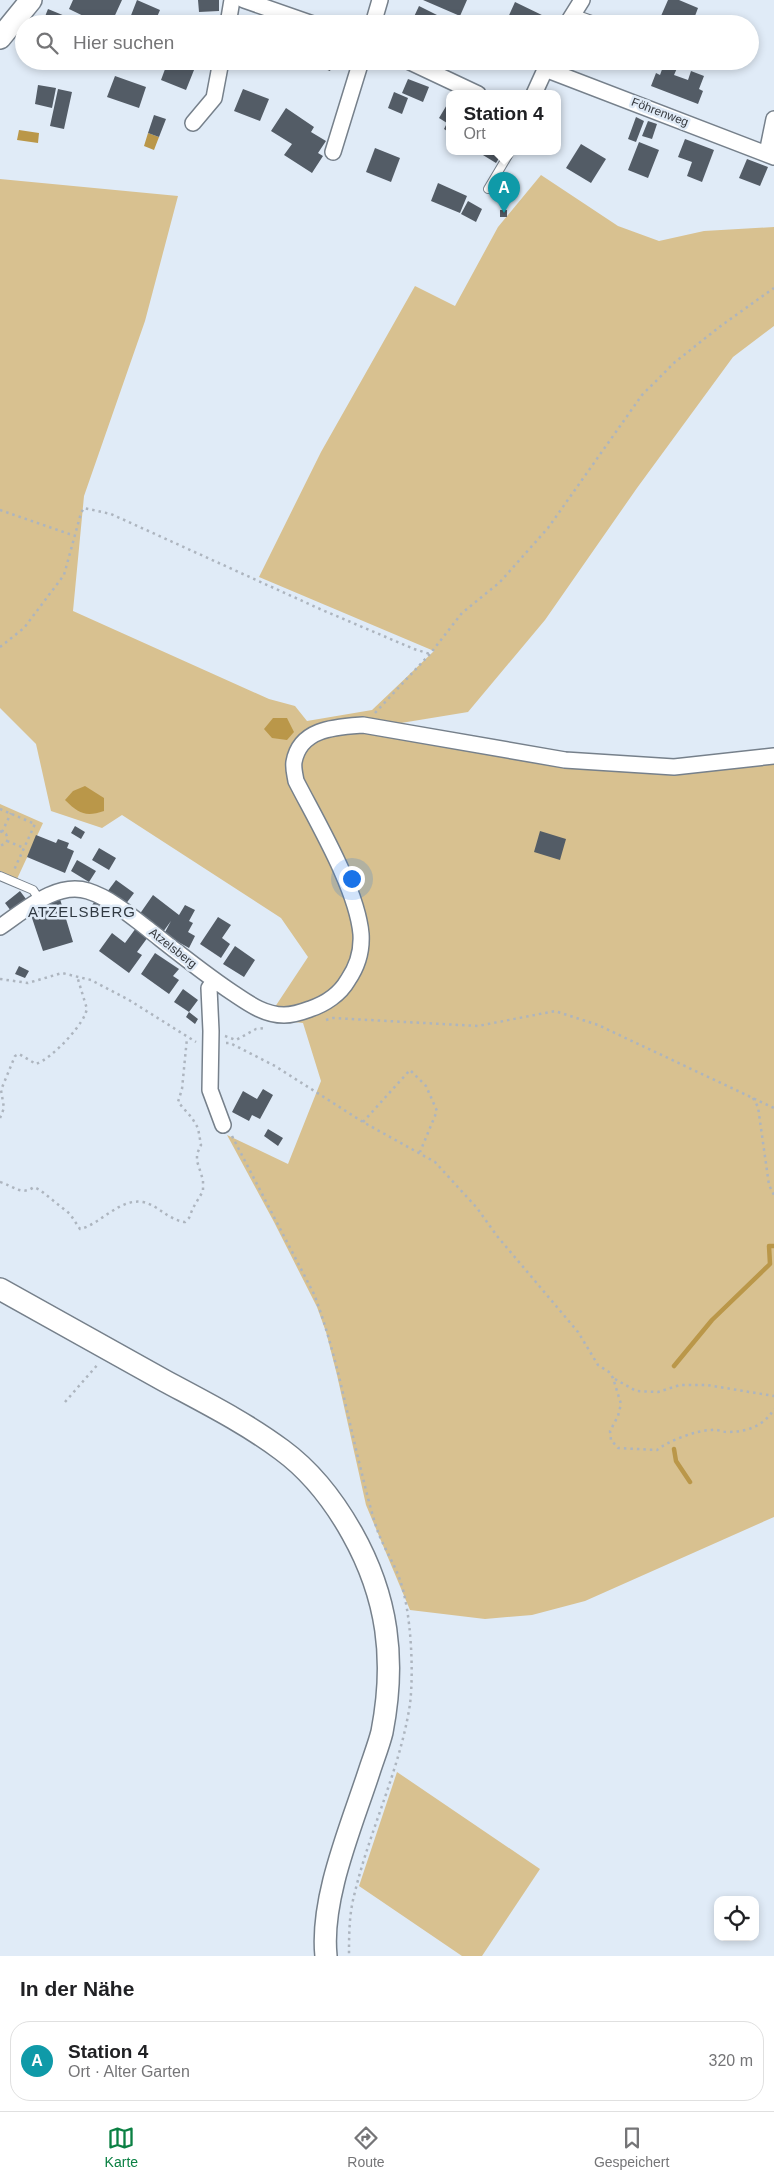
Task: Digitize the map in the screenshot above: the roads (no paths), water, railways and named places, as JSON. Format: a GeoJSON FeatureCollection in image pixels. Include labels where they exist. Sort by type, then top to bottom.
{"type":"FeatureCollection","features":[{"type":"Feature","properties":{"kind":"street"},"geometry":{"type":"LineString","coordinates":[[19,15],[31,0]]}},
{"type":"Feature","properties":{"kind":"street"},"geometry":{"type":"LineString","coordinates":[[230,15],[232,0]]}},
{"type":"Feature","properties":{"kind":"street"},"geometry":{"type":"LineString","coordinates":[[244,0],[287,15]]}},
{"type":"Feature","properties":{"kind":"street"},"geometry":{"type":"LineString","coordinates":[[376,15],[380,0]]}},
{"type":"Feature","properties":{"kind":"street"},"geometry":{"type":"LineString","coordinates":[[571,15],[582,0]]}},
{"type":"Feature","properties":{"kind":"street"},"geometry":{"type":"LineString","coordinates":[[0,38],[15,20]]}},
{"type":"Feature","properties":{"kind":"street"},"geometry":{"type":"LineString","coordinates":[[193,123],[214,98],[219,70]]}},
{"type":"Feature","properties":{"kind":"street"},"geometry":{"type":"LineString","coordinates":[[332,152],[359,70]]}},
{"type":"Feature","properties":{"kind":"street"},"geometry":{"type":"LineString","coordinates":[[427,70],[470,90]]}},
{"type":"Feature","properties":{"kind":"street"},"geometry":{"type":"LineString","coordinates":[[536,90],[545,70]]}},
{"type":"Feature","properties":{"kind":"street","name":"Föhrenweg"},"geometry":{"type":"LineString","coordinates":[[559,70],[771,155]]}},
{"type":"Feature","properties":{"kind":"street"},"geometry":{"type":"LineString","coordinates":[[771,155],[774,119]]}},
{"type":"Feature","properties":{"kind":"street","name":"Atzelsberg"},"geometry":{"type":"LineString","coordinates":[[0,927],[39,900],[70,889],[87,890],[107,900],[136,919],[214,980],[256,1008],[283,1015],[300,1012],[326,1003],[348,982],[356,966],[361,933],[352,895],[296,781],[294,763],[299,747],[310,736],[333,727],[364,725],[565,760],[674,767],[774,756]]}},
{"type":"Feature","properties":{"kind":"street"},"geometry":{"type":"LineString","coordinates":[[214,980],[209,988],[211,1038],[210,1090],[222,1125]]}},
{"type":"Feature","properties":{"kind":"street"},"geometry":{"type":"LineString","coordinates":[[0,1289],[232,1418],[282,1449],[309,1473],[337,1506],[368,1561],[381,1601],[387,1634],[389,1688],[381,1734],[332,1886],[326,1921],[326,1956]]}},
{"type":"Feature","properties":{"kind":"lane"},"geometry":{"type":"LineString","coordinates":[[488,189],[508,155]]}},
{"type":"Feature","properties":{"kind":"lane"},"geometry":{"type":"LineString","coordinates":[[0,876],[33,890],[39,900]]}},
{"type":"Feature","properties":{"kind":"waterway"},"geometry":{"type":"LineString","coordinates":[[674,1366],[712,1320],[770,1264],[769,1246],[774,1246]]}},
{"type":"Feature","properties":{"kind":"waterway"},"geometry":{"type":"LineString","coordinates":[[674,1449],[676,1461],[690,1482]]}},
{"type":"Feature","properties":{"kind":"place","name":"Station 4"},"geometry":{"type":"Point","coordinates":[504,213]}},
{"type":"Feature","properties":{"kind":"district","name":"ATZELSBERG"},"geometry":{"type":"Point","coordinates":[82,912]}}]}
